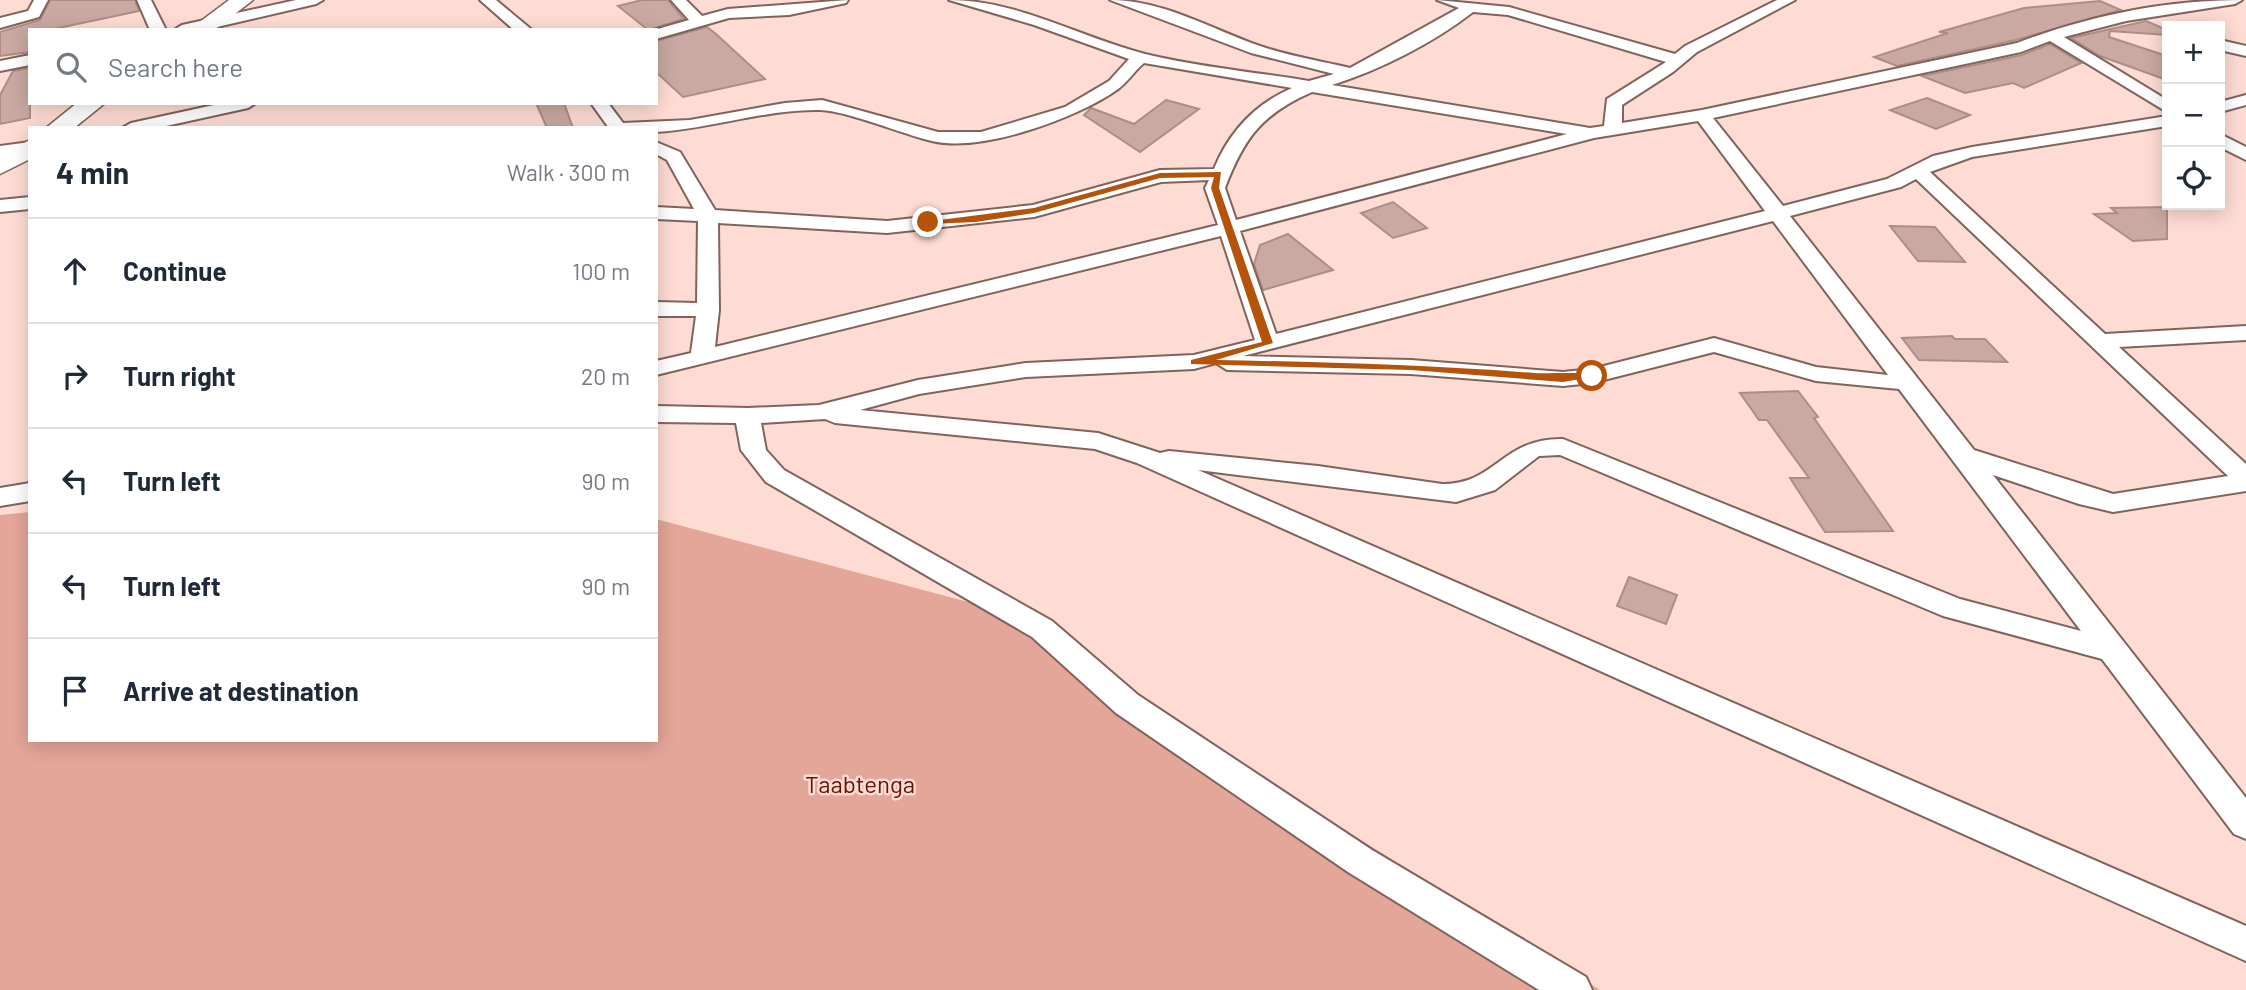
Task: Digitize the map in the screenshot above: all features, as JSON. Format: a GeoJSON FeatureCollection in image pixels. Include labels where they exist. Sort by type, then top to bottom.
{"type":"FeatureCollection","features":[{"type":"Feature","properties":{"kind":"street"},"geometry":{"type":"LineString","coordinates":[[0,23],[34,14],[41,0]]}},
{"type":"Feature","properties":{"kind":"street"},"geometry":{"type":"LineString","coordinates":[[144,0],[157,28]]}},
{"type":"Feature","properties":{"kind":"street"},"geometry":{"type":"LineString","coordinates":[[204,27],[243,0]]}},
{"type":"Feature","properties":{"kind":"street"},"geometry":{"type":"LineString","coordinates":[[204,27],[316,0]]}},
{"type":"Feature","properties":{"kind":"street"},"geometry":{"type":"LineString","coordinates":[[487,0],[522,28]]}},
{"type":"Feature","properties":{"kind":"street"},"geometry":{"type":"LineString","coordinates":[[678,0],[700,23]]}},
{"type":"Feature","properties":{"kind":"street"},"geometry":{"type":"LineString","coordinates":[[658,34],[747,10],[789,11],[841,0]]}},
{"type":"Feature","properties":{"kind":"street"},"geometry":{"type":"LineString","coordinates":[[956,0],[1039,22],[1141,58],[1593,134]]}},
{"type":"Feature","properties":{"kind":"street"},"geometry":{"type":"LineString","coordinates":[[1117,0],[1150,9],[1256,50],[1353,73]]}},
{"type":"Feature","properties":{"kind":"street"},"geometry":{"type":"LineString","coordinates":[[1444,0],[1470,7],[1509,11],[1678,60]]}},
{"type":"Feature","properties":{"kind":"street"},"geometry":{"type":"LineString","coordinates":[[1613,130],[1613,103],[1711,38],[1788,0]]}},
{"type":"Feature","properties":{"kind":"street"},"geometry":{"type":"LineString","coordinates":[[658,367],[1230,228],[1593,134],[1702,115],[2021,47],[2129,8],[2235,0]]}},
{"type":"Feature","properties":{"kind":"street"},"geometry":{"type":"LineString","coordinates":[[1268,343],[1215,188],[1230,151],[1260,113],[1277,101],[1310,86],[1353,73],[1450,22],[1470,7]]}},
{"type":"Feature","properties":{"kind":"street"},"geometry":{"type":"LineString","coordinates":[[2129,8],[2164,21]]}},
{"type":"Feature","properties":{"kind":"street"},"geometry":{"type":"LineString","coordinates":[[2050,35],[2162,104]]}},
{"type":"Feature","properties":{"kind":"street"},"geometry":{"type":"LineString","coordinates":[[2225,46],[2246,51]]}},
{"type":"Feature","properties":{"kind":"street"},"geometry":{"type":"LineString","coordinates":[[658,126],[690,125],[785,108],[822,105],[937,137],[982,137],[1071,111],[1115,84],[1123,72],[1141,58]]}},
{"type":"Feature","properties":{"kind":"street"},"geometry":{"type":"LineString","coordinates":[[0,66],[28,60]]}},
{"type":"Feature","properties":{"kind":"street"},"geometry":{"type":"LineString","coordinates":[[61,126],[90,105]]}},
{"type":"Feature","properties":{"kind":"street"},"geometry":{"type":"LineString","coordinates":[[163,124],[213,107],[230,105]]}},
{"type":"Feature","properties":{"kind":"street"},"geometry":{"type":"LineString","coordinates":[[601,105],[616,126]]}},
{"type":"Feature","properties":{"kind":"street"},"geometry":{"type":"LineString","coordinates":[[1702,115],[2246,824]]}},
{"type":"Feature","properties":{"kind":"street"},"geometry":{"type":"LineString","coordinates":[[1194,362],[1894,183],[1940,160],[1972,152],[2162,122]]}},
{"type":"Feature","properties":{"kind":"street"},"geometry":{"type":"LineString","coordinates":[[2246,145],[2220,139],[2246,155]]}},
{"type":"Feature","properties":{"kind":"street"},"geometry":{"type":"LineString","coordinates":[[0,151],[28,147]]}},
{"type":"Feature","properties":{"kind":"street"},"geometry":{"type":"LineString","coordinates":[[0,166],[28,148]]}},
{"type":"Feature","properties":{"kind":"street"},"geometry":{"type":"LineString","coordinates":[[658,148],[674,156],[708,216],[708,310],[702,355]]}},
{"type":"Feature","properties":{"kind":"street"},"geometry":{"type":"LineString","coordinates":[[1919,172],[2246,480]]}},
{"type":"Feature","properties":{"kind":"street"},"geometry":{"type":"LineString","coordinates":[[658,213],[887,227],[1034,211],[1160,176],[1219,174]]}},
{"type":"Feature","properties":{"kind":"street"},"geometry":{"type":"LineString","coordinates":[[0,206],[28,203]]}},
{"type":"Feature","properties":{"kind":"street"},"geometry":{"type":"LineString","coordinates":[[658,309],[708,310]]}},
{"type":"Feature","properties":{"kind":"street"},"geometry":{"type":"LineString","coordinates":[[2099,341],[2246,333]]}},
{"type":"Feature","properties":{"kind":"street"},"geometry":{"type":"LineString","coordinates":[[819,414],[918,387],[1026,370],[1194,362],[1411,367],[1563,379],[1592,376],[1714,345],[1731,347],[1790,367],[1874,382],[1907,382]]}},
{"type":"Feature","properties":{"kind":"street"},"geometry":{"type":"LineString","coordinates":[[658,414],[819,414],[1098,441],[1146,457],[2246,944]]}},
{"type":"Feature","properties":{"kind":"street"},"geometry":{"type":"LineString","coordinates":[[748,416],[749,443],[754,454],[775,476],[1042,629],[1127,704],[1360,861],[1573,990]]}},
{"type":"Feature","properties":{"kind":"street"},"geometry":{"type":"LineString","coordinates":[[1146,457],[1302,471],[1453,494],[1483,487],[1531,448],[1544,444],[1563,447],[1953,608],[2112,650]]}},
{"type":"Feature","properties":{"kind":"street"},"geometry":{"type":"LineString","coordinates":[[1964,456],[2088,498],[2113,503],[2246,480]]}},
{"type":"Feature","properties":{"kind":"street"},"geometry":{"type":"LineString","coordinates":[[0,497],[28,492]]}},
{"type":"Feature","properties":{"kind":"green space","name":"Taabtenga"},"geometry":{"type":"Polygon","coordinates":[[[28,512],[28,742],[658,742],[658,520],[991,608],[1600,990],[0,990],[0,515],[28,512]]]}},
{"type":"Feature","properties":{"kind":"building"},"geometry":{"type":"Polygon","coordinates":[[[50,0],[135,0],[139,11],[58,28],[28,28],[28,52],[0,56],[0,32],[40,20],[50,0]]]}},
{"type":"Feature","properties":{"kind":"building"},"geometry":{"type":"Polygon","coordinates":[[[642,0],[668,0],[684,19],[646,28],[618,6],[642,0]]]}},
{"type":"Feature","properties":{"kind":"building"},"geometry":{"type":"Polygon","coordinates":[[[2100,1],[2121,10],[2016,40],[1897,66],[1874,57],[1948,33],[1939,32],[2024,8],[2100,1]]]}},
{"type":"Feature","properties":{"kind":"building"},"geometry":{"type":"Polygon","coordinates":[[[2146,21],[2162,28],[2162,35],[2110,31],[2109,37],[2162,54],[2162,78],[2100,56],[2071,38],[2146,21]]]}},
{"type":"Feature","properties":{"kind":"building"},"geometry":{"type":"Polygon","coordinates":[[[707,27],[765,79],[683,97],[658,74],[658,40],[707,27]]]}},
{"type":"Feature","properties":{"kind":"building"},"geometry":{"type":"Polygon","coordinates":[[[2050,44],[2081,63],[2024,88],[2013,83],[1965,93],[1922,76],[2022,55],[2050,44]]]}},
{"type":"Feature","properties":{"kind":"building"},"geometry":{"type":"Polygon","coordinates":[[[28,68],[30,118],[0,124],[0,95],[13,71],[28,68]]]}},
{"type":"Feature","properties":{"kind":"building"},"geometry":{"type":"Polygon","coordinates":[[[1927,98],[1970,115],[1936,129],[1890,110],[1927,98]]]}},
{"type":"Feature","properties":{"kind":"building"},"geometry":{"type":"Polygon","coordinates":[[[1166,100],[1199,109],[1140,152],[1084,115],[1091,108],[1134,124],[1166,100]]]}},
{"type":"Feature","properties":{"kind":"building"},"geometry":{"type":"Polygon","coordinates":[[[537,105],[565,105],[572,126],[546,126],[537,105]]]}},
{"type":"Feature","properties":{"kind":"building"},"geometry":{"type":"Polygon","coordinates":[[[1393,202],[1427,228],[1393,238],[1361,213],[1393,202]]]}},
{"type":"Feature","properties":{"kind":"building"},"geometry":{"type":"Polygon","coordinates":[[[2162,207],[2162,210],[2167,210],[2167,239],[2133,241],[2094,214],[2117,213],[2111,208],[2162,207]]]}},
{"type":"Feature","properties":{"kind":"building"},"geometry":{"type":"Polygon","coordinates":[[[1890,226],[1935,227],[1965,262],[1918,261],[1890,226]]]}},
{"type":"Feature","properties":{"kind":"building"},"geometry":{"type":"Polygon","coordinates":[[[1288,234],[1333,270],[1263,290],[1254,264],[1260,245],[1288,234]]]}},
{"type":"Feature","properties":{"kind":"building"},"geometry":{"type":"Polygon","coordinates":[[[1952,336],[1955,339],[1985,339],[2007,362],[1919,360],[1902,338],[1952,336]]]}},
{"type":"Feature","properties":{"kind":"building"},"geometry":{"type":"Polygon","coordinates":[[[1798,391],[1893,531],[1825,532],[1790,478],[1809,478],[1767,420],[1759,420],[1740,393],[1798,391]]]}},
{"type":"Feature","properties":{"kind":"building"},"geometry":{"type":"Polygon","coordinates":[[[1629,577],[1677,595],[1666,624],[1617,606],[1629,577]]]}},
{"type":"Feature","properties":{"kind":"route"},"geometry":{"type":"LineString","coordinates":[[928,222],[1034,211],[1160,176],[1219,174],[1215,188],[1268,343],[1194,362],[1411,367],[1563,379],[1592,376]]}}]}
